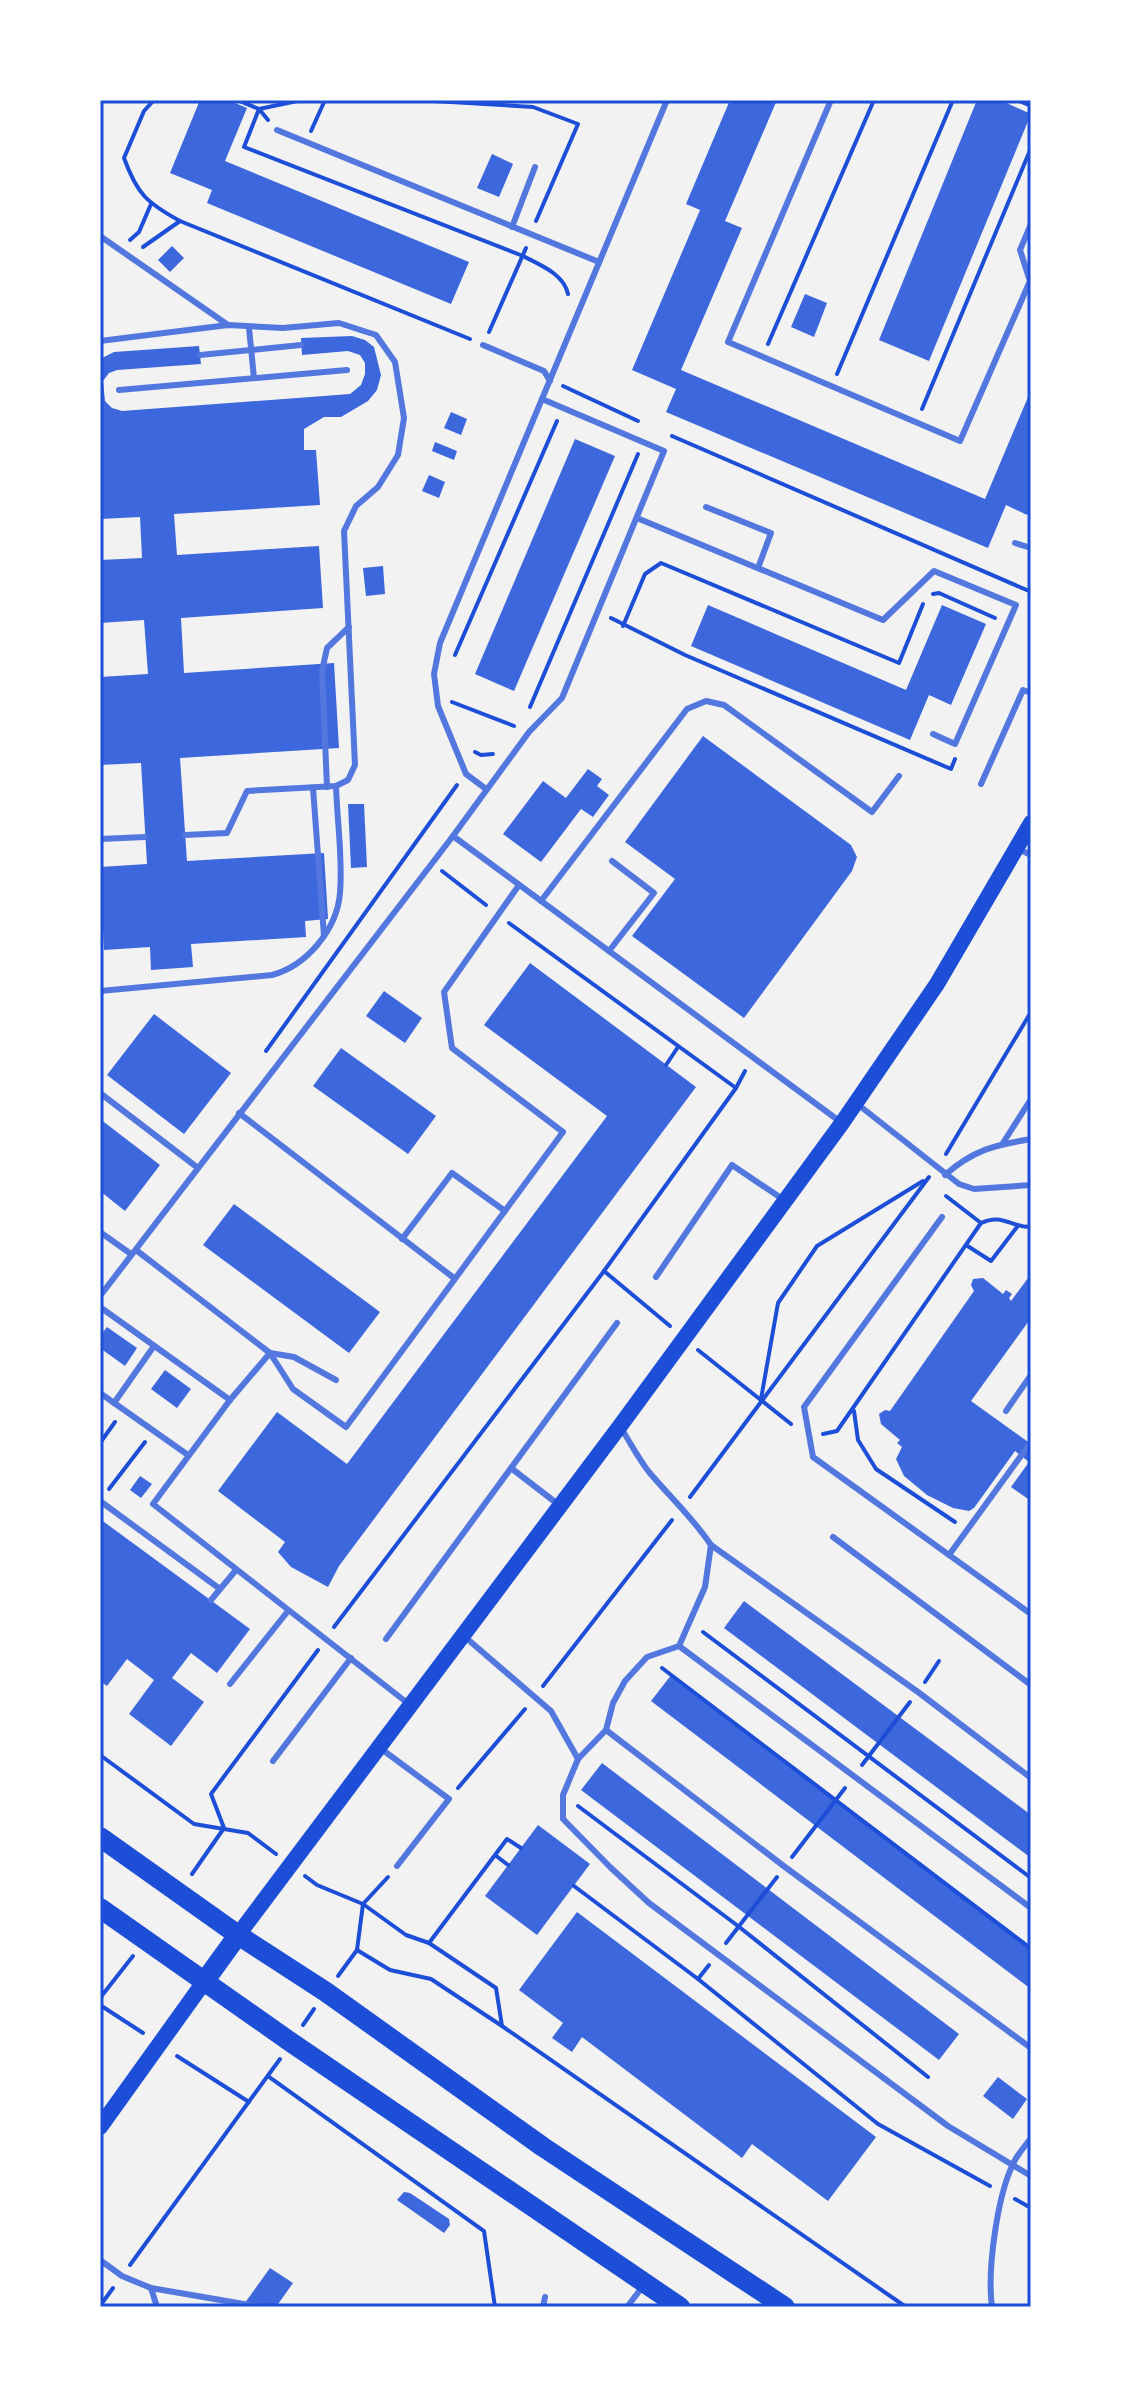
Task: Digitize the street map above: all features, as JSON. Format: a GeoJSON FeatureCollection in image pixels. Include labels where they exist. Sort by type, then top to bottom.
{"type":"FeatureCollection","features":[{"type":"Feature","properties":{"kind":"main road"},"geometry":{"type":"LineString","coordinates":[[100,2127],[238,1935],[620,1426],[842,1123],[1024,852],[1031,823]]}},
{"type":"Feature","properties":{"kind":"main road"},"geometry":{"type":"LineString","coordinates":[[100,1837],[238,1935],[326,1992],[543,2147],[785,2307]]}},
{"type":"Feature","properties":{"kind":"main road"},"geometry":{"type":"LineString","coordinates":[[100,1908],[292,2043],[680,2307]]}},
{"type":"Feature","properties":{"kind":"lane"},"geometry":{"type":"LineString","coordinates":[[486,789],[466,774],[438,706],[434,674],[440,643],[667,100]]}},
{"type":"Feature","properties":{"kind":"lane"},"geometry":{"type":"LineString","coordinates":[[831,100],[728,342],[960,441],[1031,281],[1020,250],[1031,224]]}},
{"type":"Feature","properties":{"kind":"lane"},"geometry":{"type":"LineString","coordinates":[[277,130],[599,262]]}},
{"type":"Feature","properties":{"kind":"lane"},"geometry":{"type":"LineString","coordinates":[[512,227],[535,167]]}},
{"type":"Feature","properties":{"kind":"lane"},"geometry":{"type":"LineString","coordinates":[[100,236],[228,325]]}},
{"type":"Feature","properties":{"kind":"lane"},"geometry":{"type":"LineString","coordinates":[[100,341],[228,325],[283,328],[339,323],[376,335],[395,362],[404,418],[398,455],[378,487],[356,506],[344,531],[355,765],[348,780],[336,786],[247,791],[227,833],[185,835]]}},
{"type":"Feature","properties":{"kind":"lane"},"geometry":{"type":"LineString","coordinates":[[249,328],[254,378]]}},
{"type":"Feature","properties":{"kind":"lane"},"geometry":{"type":"LineString","coordinates":[[200,355],[301,345]]}},
{"type":"Feature","properties":{"kind":"lane"},"geometry":{"type":"LineString","coordinates":[[483,345],[544,371],[550,381]]}},
{"type":"Feature","properties":{"kind":"lane"},"geometry":{"type":"LineString","coordinates":[[119,390],[347,370]]}},
{"type":"Feature","properties":{"kind":"lane"},"geometry":{"type":"LineString","coordinates":[[100,1296],[453,836],[529,732],[562,698],[664,451],[542,399]]}},
{"type":"Feature","properties":{"kind":"lane"},"geometry":{"type":"LineString","coordinates":[[706,507],[771,533],[758,568]]}},
{"type":"Feature","properties":{"kind":"lane"},"geometry":{"type":"LineString","coordinates":[[637,518],[883,620],[934,571],[1016,605],[955,744],[933,734]]}},
{"type":"Feature","properties":{"kind":"lane"},"geometry":{"type":"LineString","coordinates":[[1015,543],[1031,548]]}},
{"type":"Feature","properties":{"kind":"lane"},"geometry":{"type":"LineString","coordinates":[[327,787],[322,671],[327,648],[349,627]]}},
{"type":"Feature","properties":{"kind":"lane"},"geometry":{"type":"LineString","coordinates":[[981,784],[1023,690],[1031,693]]}},
{"type":"Feature","properties":{"kind":"lane"},"geometry":{"type":"LineString","coordinates":[[541,901],[687,709],[706,701],[724,705],[872,812],[899,776]]}},
{"type":"Feature","properties":{"kind":"lane"},"geometry":{"type":"LineString","coordinates":[[100,991],[272,975],[287,971],[302,961],[332,923],[340,895],[336,786]]}},
{"type":"Feature","properties":{"kind":"lane"},"geometry":{"type":"LineString","coordinates":[[313,788],[324,936]]}},
{"type":"Feature","properties":{"kind":"lane"},"geometry":{"type":"LineString","coordinates":[[453,836],[842,1123]]}},
{"type":"Feature","properties":{"kind":"lane"},"geometry":{"type":"LineString","coordinates":[[100,839],[145,837]]}},
{"type":"Feature","properties":{"kind":"lane"},"geometry":{"type":"LineString","coordinates":[[609,951],[654,893],[612,861]]}},
{"type":"Feature","properties":{"kind":"lane"},"geometry":{"type":"LineString","coordinates":[[100,1232],[133,1252],[270,1353],[293,1389],[346,1427],[563,1132],[452,1048],[444,992],[519,885]]}},
{"type":"Feature","properties":{"kind":"lane"},"geometry":{"type":"LineString","coordinates":[[100,1093],[198,1168]]}},
{"type":"Feature","properties":{"kind":"lane"},"geometry":{"type":"LineString","coordinates":[[1003,1143],[1031,1099]]}},
{"type":"Feature","properties":{"kind":"lane"},"geometry":{"type":"LineString","coordinates":[[855,1103],[959,1184],[974,1189],[1031,1185]]}},
{"type":"Feature","properties":{"kind":"lane"},"geometry":{"type":"LineString","coordinates":[[239,1113],[454,1278]]}},
{"type":"Feature","properties":{"kind":"lane"},"geometry":{"type":"LineString","coordinates":[[945,1175],[978,1151],[1031,1139]]}},
{"type":"Feature","properties":{"kind":"lane"},"geometry":{"type":"LineString","coordinates":[[656,1277],[732,1165],[784,1200]]}},
{"type":"Feature","properties":{"kind":"lane"},"geometry":{"type":"LineString","coordinates":[[402,1239],[452,1173],[505,1211]]}},
{"type":"Feature","properties":{"kind":"lane"},"geometry":{"type":"LineString","coordinates":[[942,1217],[804,1407],[808,1438],[813,1457],[1031,1614]]}},
{"type":"Feature","properties":{"kind":"lane"},"geometry":{"type":"LineString","coordinates":[[100,1307],[230,1400]]}},
{"type":"Feature","properties":{"kind":"lane"},"geometry":{"type":"LineString","coordinates":[[386,1639],[617,1323]]}},
{"type":"Feature","properties":{"kind":"lane"},"geometry":{"type":"LineString","coordinates":[[114,1403],[154,1346]]}},
{"type":"Feature","properties":{"kind":"lane"},"geometry":{"type":"LineString","coordinates":[[270,1353],[294,1357],[336,1380]]}},
{"type":"Feature","properties":{"kind":"lane"},"geometry":{"type":"LineString","coordinates":[[270,1353],[230,1400],[153,1504],[410,1705]]}},
{"type":"Feature","properties":{"kind":"lane"},"geometry":{"type":"LineString","coordinates":[[1006,1411],[1031,1375]]}},
{"type":"Feature","properties":{"kind":"lane"},"geometry":{"type":"LineString","coordinates":[[100,1393],[188,1455]]}},
{"type":"Feature","properties":{"kind":"lane"},"geometry":{"type":"LineString","coordinates":[[620,1426],[647,1469],[681,1508],[695,1519],[711,1545],[918,1692],[1031,1778]]}},
{"type":"Feature","properties":{"kind":"lane"},"geometry":{"type":"LineString","coordinates":[[949,1555],[1031,1442]]}},
{"type":"Feature","properties":{"kind":"lane"},"geometry":{"type":"LineString","coordinates":[[511,1468],[559,1506]]}},
{"type":"Feature","properties":{"kind":"lane"},"geometry":{"type":"LineString","coordinates":[[100,1501],[220,1589]]}},
{"type":"Feature","properties":{"kind":"lane"},"geometry":{"type":"LineString","coordinates":[[833,1537],[1031,1685]]}},
{"type":"Feature","properties":{"kind":"lane"},"geometry":{"type":"LineString","coordinates":[[711,1545],[705,1587],[691,1624],[679,1646],[647,1657],[625,1681],[613,1703],[606,1730],[578,1759],[563,1795],[563,1819],[649,1903],[948,2126],[1031,2176]]}},
{"type":"Feature","properties":{"kind":"lane"},"geometry":{"type":"LineString","coordinates":[[211,1600],[236,1570]]}},
{"type":"Feature","properties":{"kind":"lane"},"geometry":{"type":"LineString","coordinates":[[230,1684],[288,1611]]}},
{"type":"Feature","properties":{"kind":"lane"},"geometry":{"type":"LineString","coordinates":[[462,1635],[551,1711],[578,1759]]}},
{"type":"Feature","properties":{"kind":"lane"},"geometry":{"type":"LineString","coordinates":[[679,1646],[1031,1908]]}},
{"type":"Feature","properties":{"kind":"lane"},"geometry":{"type":"LineString","coordinates":[[273,1761],[351,1658]]}},
{"type":"Feature","properties":{"kind":"lane"},"geometry":{"type":"LineString","coordinates":[[606,1730],[785,1867],[1031,2048]]}},
{"type":"Feature","properties":{"kind":"lane"},"geometry":{"type":"LineString","coordinates":[[380,1748],[449,1799],[397,1866]]}},
{"type":"Feature","properties":{"kind":"lane"},"geometry":{"type":"LineString","coordinates":[[992,2307],[989,2286],[1004,2193],[1013,2163],[1031,2138]]}},
{"type":"Feature","properties":{"kind":"lane"},"geometry":{"type":"LineString","coordinates":[[100,2260],[122,2276],[151,2288],[261,2307]]}},
{"type":"Feature","properties":{"kind":"lane"},"geometry":{"type":"LineString","coordinates":[[627,2307],[646,2282]]}},
{"type":"Feature","properties":{"kind":"lane"},"geometry":{"type":"LineString","coordinates":[[151,2288],[157,2307]]}},
{"type":"Feature","properties":{"kind":"lane"},"geometry":{"type":"LineString","coordinates":[[543,2307],[545,2297]]}},
{"type":"Feature","properties":{"kind":"path"},"geometry":{"type":"LineString","coordinates":[[154,100],[144,111],[124,158],[132,181],[151,204],[180,221],[483,345]]}},
{"type":"Feature","properties":{"kind":"path"},"geometry":{"type":"LineString","coordinates":[[237,100],[259,109],[302,100]]}},
{"type":"Feature","properties":{"kind":"path"},"geometry":{"type":"LineString","coordinates":[[305,143],[325,100]]}},
{"type":"Feature","properties":{"kind":"path"},"geometry":{"type":"LineString","coordinates":[[762,357],[874,100]]}},
{"type":"Feature","properties":{"kind":"path"},"geometry":{"type":"LineString","coordinates":[[832,387],[953,100]]}},
{"type":"Feature","properties":{"kind":"path"},"geometry":{"type":"LineString","coordinates":[[1017,100],[1031,106]]}},
{"type":"Feature","properties":{"kind":"path"},"geometry":{"type":"LineString","coordinates":[[259,109],[244,147],[523,256],[549,269],[566,286],[568,297]]}},
{"type":"Feature","properties":{"kind":"path"},"geometry":{"type":"LineString","coordinates":[[917,422],[1031,148]]}},
{"type":"Feature","properties":{"kind":"path"},"geometry":{"type":"LineString","coordinates":[[128,242],[139,232],[151,204]]}},
{"type":"Feature","properties":{"kind":"path"},"geometry":{"type":"LineString","coordinates":[[139,250],[180,221]]}},
{"type":"Feature","properties":{"kind":"path"},"geometry":{"type":"LineString","coordinates":[[550,381],[1029,591]]}},
{"type":"Feature","properties":{"kind":"path"},"geometry":{"type":"LineString","coordinates":[[453,658],[571,389]]}},
{"type":"Feature","properties":{"kind":"path"},"geometry":{"type":"LineString","coordinates":[[511,735],[532,705],[651,427]]}},
{"type":"Feature","properties":{"kind":"path"},"geometry":{"type":"LineString","coordinates":[[478,551],[490,573]]}},
{"type":"Feature","properties":{"kind":"path"},"geometry":{"type":"LineString","coordinates":[[600,611],[623,626],[685,655],[951,769]]}},
{"type":"Feature","properties":{"kind":"path"},"geometry":{"type":"LineString","coordinates":[[453,701],[456,713]]}},
{"type":"Feature","properties":{"kind":"path"},"geometry":{"type":"LineString","coordinates":[[438,706],[453,701],[529,732]]}},
{"type":"Feature","properties":{"kind":"path"},"geometry":{"type":"LineString","coordinates":[[468,749],[481,755],[495,754]]}},
{"type":"Feature","properties":{"kind":"path"},"geometry":{"type":"LineString","coordinates":[[262,1056],[481,755]]}},
{"type":"Feature","properties":{"kind":"path"},"geometry":{"type":"LineString","coordinates":[[411,849],[736,1088]]}},
{"type":"Feature","properties":{"kind":"path"},"geometry":{"type":"LineString","coordinates":[[449,1799],[534,1697],[681,1508],[925,1180],[937,1169],[1031,1012]]}},
{"type":"Feature","properties":{"kind":"path"},"geometry":{"type":"LineString","coordinates":[[666,1065],[679,1047]]}},
{"type":"Feature","properties":{"kind":"path"},"geometry":{"type":"LineString","coordinates":[[224,1828],[211,1794],[324,1639],[604,1271],[736,1088],[751,1054]]}},
{"type":"Feature","properties":{"kind":"path"},"geometry":{"type":"LineString","coordinates":[[925,1180],[981,1223]]}},
{"type":"Feature","properties":{"kind":"path"},"geometry":{"type":"LineString","coordinates":[[760,1401],[778,1303],[817,1246],[925,1180]]}},
{"type":"Feature","properties":{"kind":"path"},"geometry":{"type":"LineString","coordinates":[[760,1401],[808,1438],[837,1431],[981,1223],[993,1217],[1017,1227],[1031,1227]]}},
{"type":"Feature","properties":{"kind":"path"},"geometry":{"type":"LineString","coordinates":[[966,1245],[991,1261],[1017,1227]]}},
{"type":"Feature","properties":{"kind":"path"},"geometry":{"type":"LineString","coordinates":[[854,1408],[858,1440],[876,1469],[967,1530]]}},
{"type":"Feature","properties":{"kind":"path"},"geometry":{"type":"LineString","coordinates":[[100,1443],[125,1410]]}},
{"type":"Feature","properties":{"kind":"path"},"geometry":{"type":"LineString","coordinates":[[100,1501],[154,1431]]}},
{"type":"Feature","properties":{"kind":"path"},"geometry":{"type":"LineString","coordinates":[[691,1624],[1031,1878]]}},
{"type":"Feature","properties":{"kind":"path"},"geometry":{"type":"LineString","coordinates":[[647,1657],[1031,1949]]}},
{"type":"Feature","properties":{"kind":"path"},"geometry":{"type":"LineString","coordinates":[[698,1979],[939,1661]]}},
{"type":"Feature","properties":{"kind":"path"},"geometry":{"type":"LineString","coordinates":[[100,1755],[194,1824],[248,1833],[317,1885],[363,1904],[406,1935],[429,1943],[496,1988],[502,2026]]}},
{"type":"Feature","properties":{"kind":"path"},"geometry":{"type":"LineString","coordinates":[[563,1795],[738,1926],[928,2077]]}},
{"type":"Feature","properties":{"kind":"path"},"geometry":{"type":"LineString","coordinates":[[180,1893],[224,1828]]}},
{"type":"Feature","properties":{"kind":"path"},"geometry":{"type":"LineString","coordinates":[[429,1943],[507,1839],[521,1848]]}},
{"type":"Feature","properties":{"kind":"path"},"geometry":{"type":"LineString","coordinates":[[495,1855],[508,1865]]}},
{"type":"Feature","properties":{"kind":"path"},"geometry":{"type":"LineString","coordinates":[[100,2306],[357,1950],[363,1904],[397,1866]]}},
{"type":"Feature","properties":{"kind":"path"},"geometry":{"type":"LineString","coordinates":[[574,1886],[698,1979],[878,2124],[1031,2208]]}},
{"type":"Feature","properties":{"kind":"path"},"geometry":{"type":"LineString","coordinates":[[100,1998],[147,1940]]}},
{"type":"Feature","properties":{"kind":"path"},"geometry":{"type":"LineString","coordinates":[[357,1950],[390,1970],[431,1979],[906,2307]]}},
{"type":"Feature","properties":{"kind":"path"},"geometry":{"type":"LineString","coordinates":[[268,2076],[484,2231],[495,2307]]}},
{"type":"Feature","properties":{"kind":"building"},"geometry":{"type":"Polygon","coordinates":[[[200,100],[228,100],[247,108],[225,161],[469,262],[451,304],[207,203],[212,190],[170,173],[200,100]]]}},
{"type":"Feature","properties":{"kind":"building"},"geometry":{"type":"Polygon","coordinates":[[[730,100],[777,100],[725,221],[742,228],[681,370],[985,499],[1031,390],[1031,506],[1027,515],[1006,505],[988,548],[666,412],[676,389],[632,370],[700,210],[686,204],[730,100]]]}},
{"type":"Feature","properties":{"kind":"building"},"geometry":{"type":"Polygon","coordinates":[[[977,100],[1000,100],[1031,114],[929,361],[879,340],[977,100]]]}},
{"type":"Feature","properties":{"kind":"building"},"geometry":{"type":"Polygon","coordinates":[[[492,154],[513,164],[499,197],[477,188],[492,154]]]}},
{"type":"Feature","properties":{"kind":"building"},"geometry":{"type":"Polygon","coordinates":[[[172,246],[184,258],[170,272],[158,260],[172,246]]]}},
{"type":"Feature","properties":{"kind":"building"},"geometry":{"type":"Polygon","coordinates":[[[805,294],[827,303],[814,337],[791,327],[805,294]]]}},
{"type":"Feature","properties":{"kind":"building"},"geometry":{"type":"Polygon","coordinates":[[[352,336],[374,347],[381,375],[377,390],[368,401],[341,417],[324,417],[304,429],[304,450],[316,450],[320,505],[174,514],[177,555],[319,546],[323,608],[181,618],[184,673],[334,663],[339,748],[180,758],[187,861],[324,853],[328,919],[305,921],[306,937],[191,944],[193,967],[151,970],[150,947],[104,950],[100,867],[147,864],[141,763],[100,765],[100,677],[148,674],[144,620],[100,623],[100,560],[142,558],[140,517],[100,519],[100,359],[114,352],[199,346],[201,364],[109,373],[103,381],[105,401],[112,408],[122,411],[350,394],[361,385],[365,374],[365,363],[360,355],[348,351],[302,355],[301,338],[352,336]]]}},
{"type":"Feature","properties":{"kind":"building"},"geometry":{"type":"Polygon","coordinates":[[[451,412],[467,419],[461,435],[444,428],[451,412]]]}},
{"type":"Feature","properties":{"kind":"building"},"geometry":{"type":"Polygon","coordinates":[[[575,439],[615,456],[514,691],[475,674],[575,439]]]}},
{"type":"Feature","properties":{"kind":"building"},"geometry":{"type":"Polygon","coordinates":[[[435,442],[457,451],[454,460],[432,451],[435,442]]]}},
{"type":"Feature","properties":{"kind":"building"},"geometry":{"type":"Polygon","coordinates":[[[429,475],[445,482],[439,498],[422,491],[429,475]]]}},
{"type":"Feature","properties":{"kind":"building"},"geometry":{"type":"Polygon","coordinates":[[[383,566],[385,594],[366,596],[363,568],[383,566]]]}},
{"type":"Feature","properties":{"kind":"building"},"geometry":{"type":"Polygon","coordinates":[[[708,605],[906,690],[942,605],[986,624],[951,705],[929,695],[910,740],[691,646],[708,605]]]}},
{"type":"Feature","properties":{"kind":"building"},"geometry":{"type":"Polygon","coordinates":[[[703,736],[851,845],[857,857],[852,871],[744,1018],[632,936],[675,879],[625,842],[703,736]]]}},
{"type":"Feature","properties":{"kind":"building"},"geometry":{"type":"Polygon","coordinates":[[[588,769],[602,779],[597,786],[609,795],[593,817],[581,809],[541,862],[503,834],[543,781],[566,798],[588,769]]]}},
{"type":"Feature","properties":{"kind":"building"},"geometry":{"type":"Polygon","coordinates":[[[348,804],[364,804],[367,867],[351,868],[348,804]]]}},
{"type":"Feature","properties":{"kind":"building"},"geometry":{"type":"Polygon","coordinates":[[[530,963],[696,1087],[339,1566],[328,1587],[291,1567],[278,1552],[285,1542],[218,1491],[277,1412],[347,1464],[607,1116],[484,1025],[530,963]]]}},
{"type":"Feature","properties":{"kind":"building"},"geometry":{"type":"Polygon","coordinates":[[[384,991],[422,1018],[405,1043],[366,1016],[384,991]]]}},
{"type":"Feature","properties":{"kind":"building"},"geometry":{"type":"Polygon","coordinates":[[[154,1014],[231,1073],[184,1134],[107,1075],[154,1014]]]}},
{"type":"Feature","properties":{"kind":"building"},"geometry":{"type":"Polygon","coordinates":[[[341,1048],[436,1116],[408,1154],[313,1086],[341,1048]]]}},
{"type":"Feature","properties":{"kind":"building"},"geometry":{"type":"Polygon","coordinates":[[[100,1119],[160,1165],[125,1211],[100,1191],[100,1119]]]}},
{"type":"Feature","properties":{"kind":"building"},"geometry":{"type":"Polygon","coordinates":[[[234,1204],[380,1312],[349,1353],[203,1245],[234,1204]]]}},
{"type":"Feature","properties":{"kind":"building"},"geometry":{"type":"Polygon","coordinates":[[[1031,1274],[1031,1318],[971,1401],[1031,1444],[1031,1501],[1011,1487],[1029,1462],[1015,1451],[974,1508],[969,1511],[953,1508],[927,1495],[904,1476],[896,1459],[902,1447],[897,1443],[900,1440],[881,1424],[879,1414],[890,1411],[974,1291],[971,1285],[973,1279],[983,1278],[1003,1294],[1006,1290],[1012,1294],[1009,1298],[1011,1301],[1031,1274]]]}},
{"type":"Feature","properties":{"kind":"building"},"geometry":{"type":"Polygon","coordinates":[[[107,1327],[137,1348],[125,1366],[100,1348],[100,1336],[107,1327]]]}},
{"type":"Feature","properties":{"kind":"building"},"geometry":{"type":"Polygon","coordinates":[[[165,1370],[191,1389],[177,1408],[151,1389],[165,1370]]]}},
{"type":"Feature","properties":{"kind":"building"},"geometry":{"type":"Polygon","coordinates":[[[140,1476],[152,1484],[141,1498],[130,1490],[140,1476]]]}},
{"type":"Feature","properties":{"kind":"building"},"geometry":{"type":"Polygon","coordinates":[[[100,1519],[250,1629],[217,1673],[191,1653],[172,1678],[204,1702],[171,1746],[129,1714],[154,1680],[127,1659],[107,1686],[100,1681],[100,1519]]]}},
{"type":"Feature","properties":{"kind":"building"},"geometry":{"type":"Polygon","coordinates":[[[744,1601],[1031,1815],[1031,1858],[724,1628],[744,1601]]]}},
{"type":"Feature","properties":{"kind":"building"},"geometry":{"type":"Polygon","coordinates":[[[672,1674],[1031,1946],[1031,1989],[651,1701],[672,1674]]]}},
{"type":"Feature","properties":{"kind":"building"},"geometry":{"type":"Polygon","coordinates":[[[602,1763],[959,2034],[939,2060],[581,1790],[602,1763]]]}},
{"type":"Feature","properties":{"kind":"building"},"geometry":{"type":"Polygon","coordinates":[[[538,1825],[590,1864],[537,1935],[485,1896],[538,1825]]]}},
{"type":"Feature","properties":{"kind":"building"},"geometry":{"type":"Polygon","coordinates":[[[577,1912],[876,2137],[828,2201],[752,2144],[742,2158],[582,2037],[572,2052],[552,2038],[563,2023],[519,1990],[577,1912]]]}},
{"type":"Feature","properties":{"kind":"building"},"geometry":{"type":"Polygon","coordinates":[[[998,2077],[1027,2099],[1013,2119],[983,2096],[998,2077]]]}},
{"type":"Feature","properties":{"kind":"building"},"geometry":{"type":"Polygon","coordinates":[[[404,2192],[449,2219],[450,2225],[444,2233],[397,2200],[404,2192]]]}},
{"type":"Feature","properties":{"kind":"building"},"geometry":{"type":"Polygon","coordinates":[[[270,2268],[293,2283],[276,2307],[242,2307],[270,2268]]]}}]}
